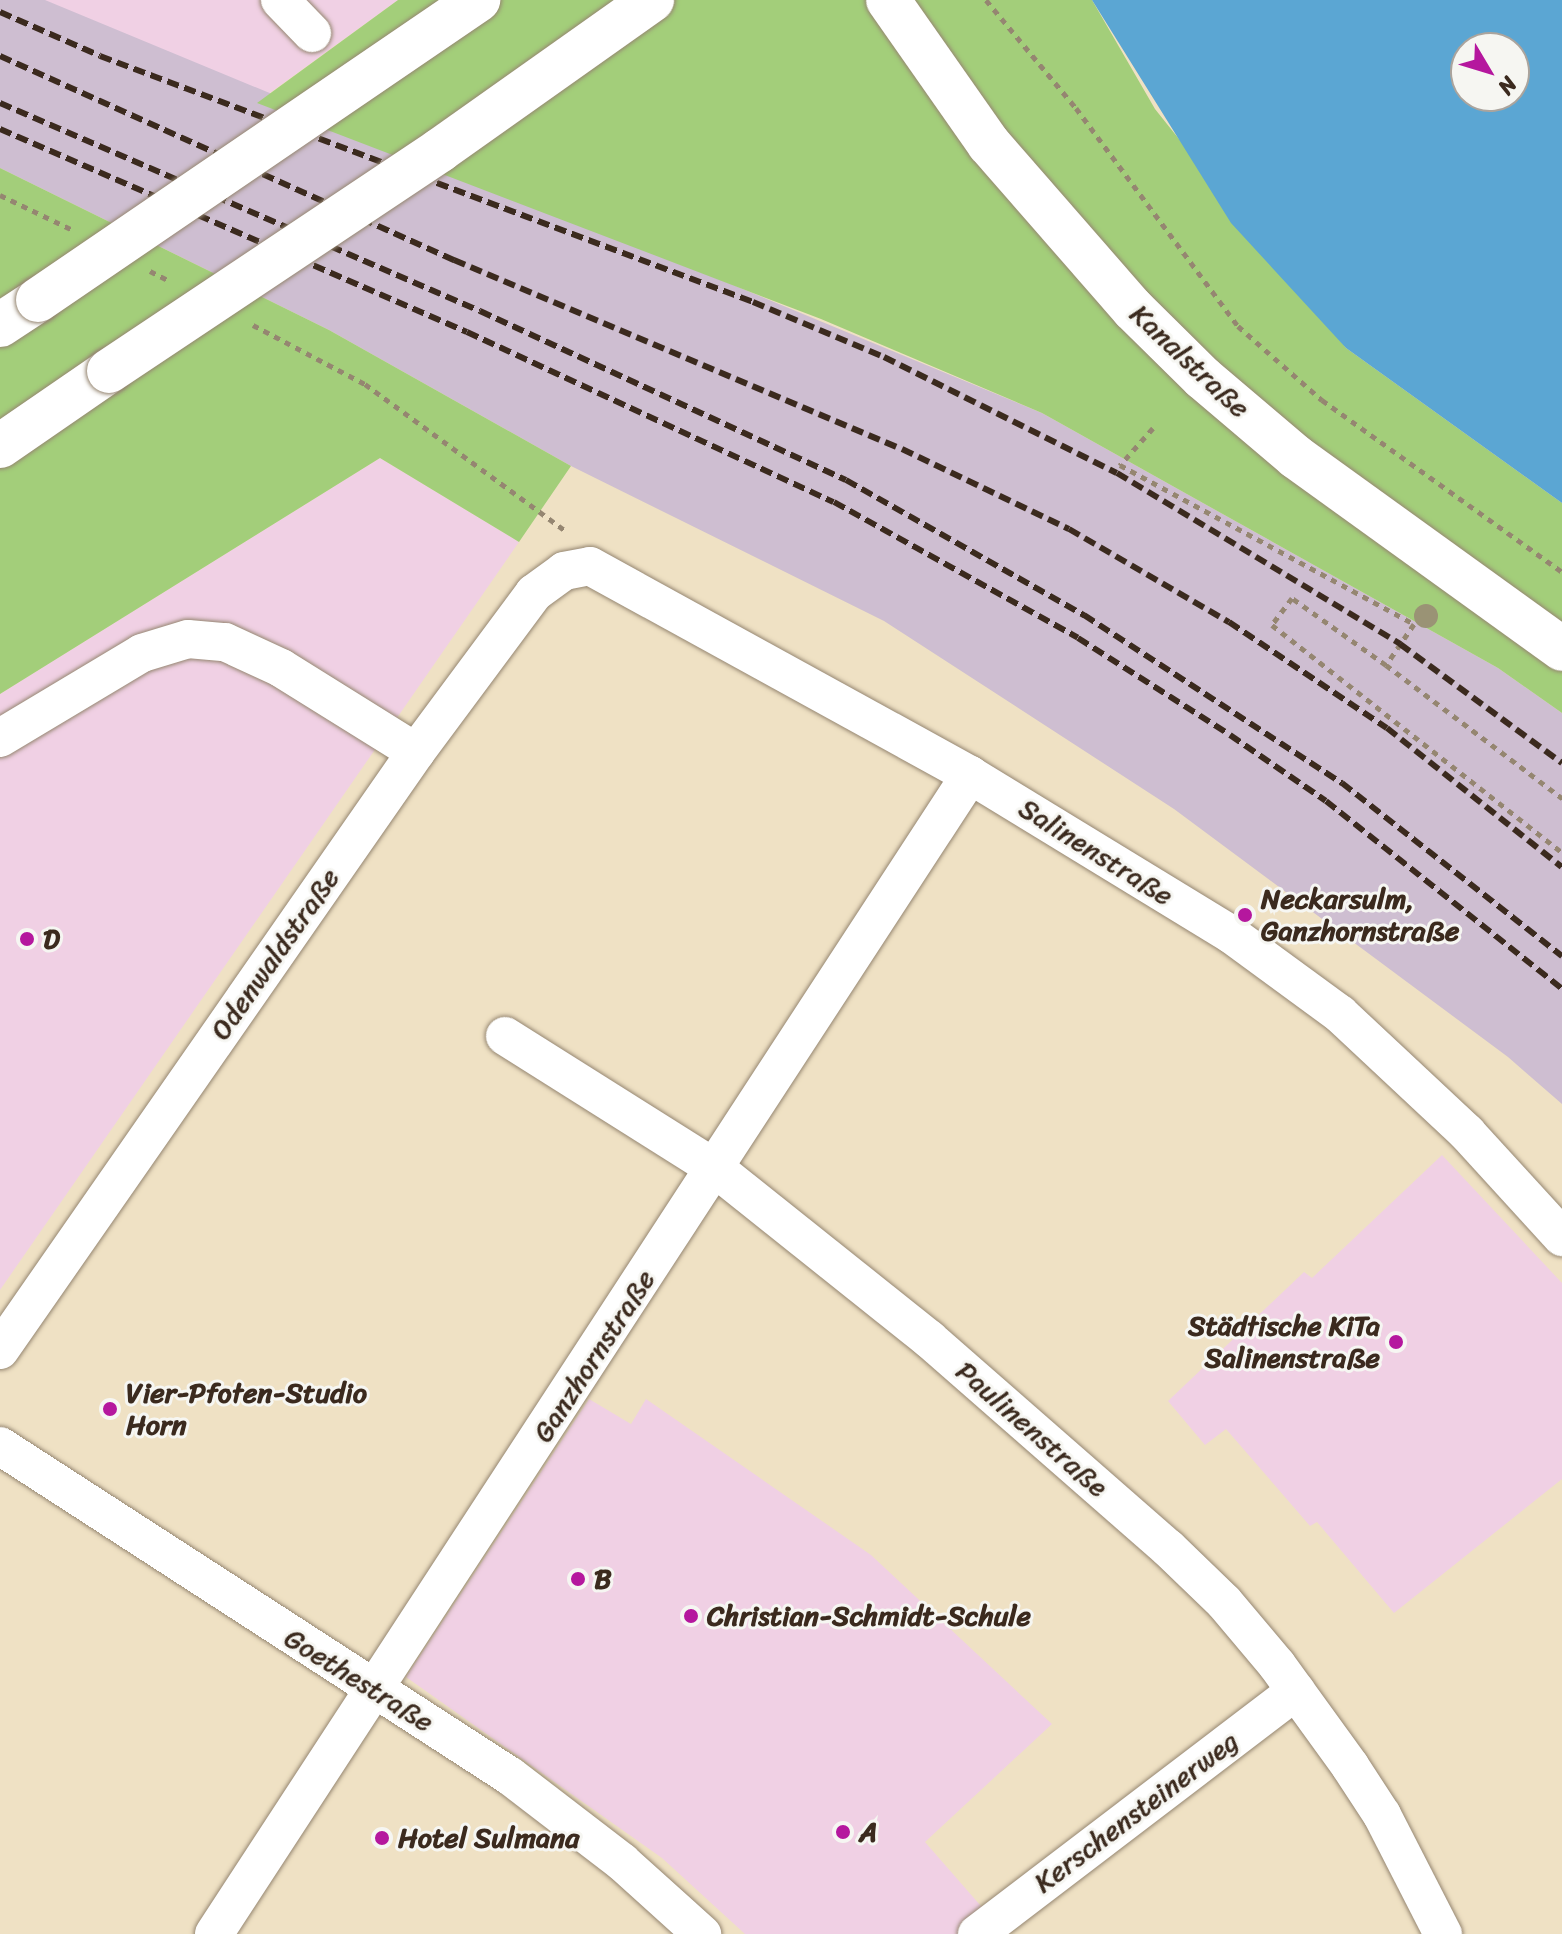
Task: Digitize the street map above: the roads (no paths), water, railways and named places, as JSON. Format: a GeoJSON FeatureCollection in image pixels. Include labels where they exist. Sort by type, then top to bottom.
{"type":"FeatureCollection","features":[{"type":"Feature","properties":{"kind":"main road"},"geometry":{"type":"LineString","coordinates":[[0,325],[478,0]]}},
{"type":"Feature","properties":{"kind":"main road"},"geometry":{"type":"LineString","coordinates":[[0,446],[440,150],[652,0]]}},
{"type":"Feature","properties":{"kind":"main road","name":"Kanalstraße"},"geometry":{"type":"LineString","coordinates":[[888,0],[989,144],[1133,309],[1203,378],[1296,457],[1562,649]]}},
{"type":"Feature","properties":{"kind":"street"},"geometry":{"type":"LineString","coordinates":[[280,0],[312,33]]}},
{"type":"Feature","properties":{"kind":"street","name":"Odenwaldstraße"},"geometry":{"type":"LineString","coordinates":[[0,1350],[416,752],[534,593],[577,569]]}},
{"type":"Feature","properties":{"kind":"street","name":"Salinenstraße"},"geometry":{"type":"LineString","coordinates":[[577,569],[970,775],[1232,935],[1340,1014],[1467,1133],[1562,1237]]}},
{"type":"Feature","properties":{"kind":"street"},"geometry":{"type":"LineString","coordinates":[[0,738],[142,653],[188,639],[225,642],[281,668],[416,752]]}},
{"type":"Feature","properties":{"kind":"street","name":"Ganzhornstraße"},"geometry":{"type":"LineString","coordinates":[[214,1934],[716,1169],[970,775]]}},
{"type":"Feature","properties":{"kind":"street","name":"Paulinenstraße"},"geometry":{"type":"LineString","coordinates":[[505,1036],[716,1169],[929,1339],[1168,1548],[1224,1602],[1296,1691],[1382,1815],[1443,1934]]}},
{"type":"Feature","properties":{"kind":"street","name":"Goethestraße"},"geometry":{"type":"LineString","coordinates":[[0,1446],[510,1776],[622,1862],[702,1934]]}},
{"type":"Feature","properties":{"kind":"street","name":"Kerschensteinerweg"},"geometry":{"type":"LineString","coordinates":[[977,1934],[1296,1691]]}},
{"type":"Feature","properties":{"kind":"water"},"geometry":{"type":"Polygon","coordinates":[[[1092,0],[1562,0],[1562,503],[1346,348],[1231,223],[1092,0]]]}},
{"type":"Feature","properties":{"kind":"railway"},"geometry":{"type":"LineString","coordinates":[[0,12],[100,56],[753,302],[884,357],[1117,473],[1400,644],[1562,763]]}},
{"type":"Feature","properties":{"kind":"railway"},"geometry":{"type":"LineString","coordinates":[[0,56],[454,260],[902,449],[1069,529],[1229,622],[1387,728],[1562,867]]}},
{"type":"Feature","properties":{"kind":"railway"},"geometry":{"type":"LineString","coordinates":[[0,103],[480,311],[846,480],[1084,615],[1342,783],[1562,956]]}},
{"type":"Feature","properties":{"kind":"railway"},"geometry":{"type":"LineString","coordinates":[[0,129],[467,332],[834,502],[1078,638],[1230,735],[1326,801],[1562,989]]}},
{"type":"Feature","properties":{"kind":"place","name":"Neckarsulm, Ganzhornstraße"},"geometry":{"type":"Point","coordinates":[1245,915]}},
{"type":"Feature","properties":{"kind":"place","name":"D"},"geometry":{"type":"Point","coordinates":[27,939]}},
{"type":"Feature","properties":{"kind":"place","name":"Städtische KiTa Salinenstraße"},"geometry":{"type":"Point","coordinates":[1396,1342]}},
{"type":"Feature","properties":{"kind":"place","name":"Vier-Pfoten-Studio Horn"},"geometry":{"type":"Point","coordinates":[110,1409]}},
{"type":"Feature","properties":{"kind":"place","name":"B"},"geometry":{"type":"Point","coordinates":[578,1579]}},
{"type":"Feature","properties":{"kind":"place","name":"Christian-Schmidt-Schule"},"geometry":{"type":"Point","coordinates":[691,1616]}},
{"type":"Feature","properties":{"kind":"place","name":"A"},"geometry":{"type":"Point","coordinates":[843,1832]}},
{"type":"Feature","properties":{"kind":"place","name":"Hotel Sulmana"},"geometry":{"type":"Point","coordinates":[382,1838]}}]}
